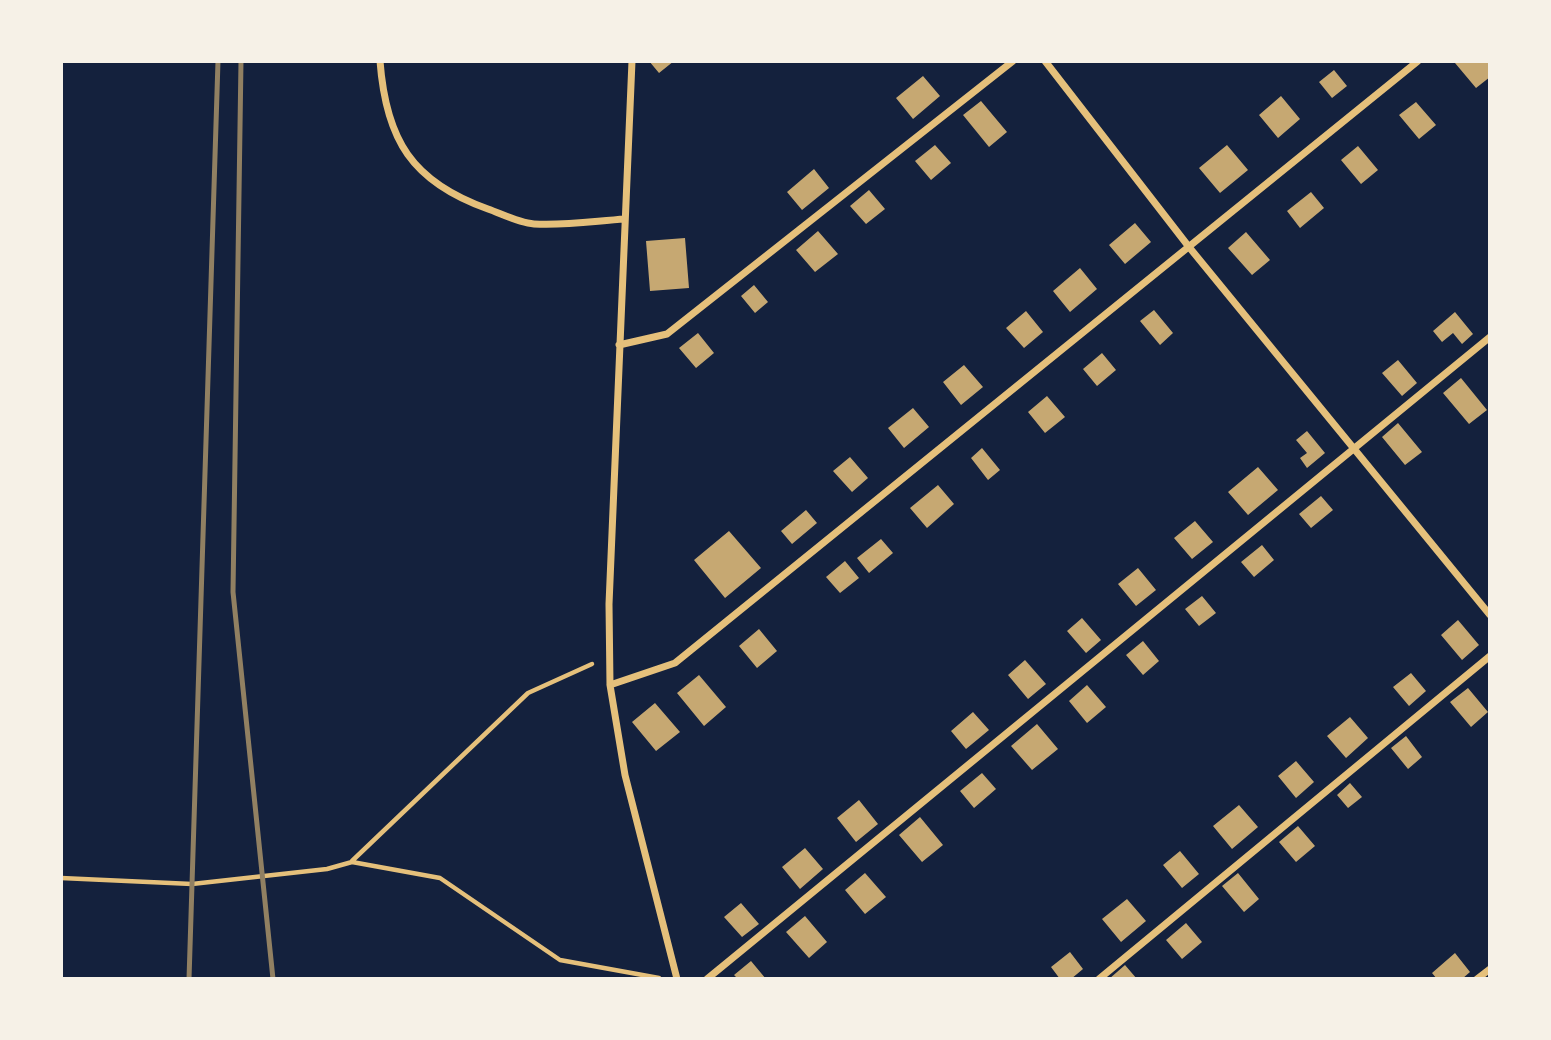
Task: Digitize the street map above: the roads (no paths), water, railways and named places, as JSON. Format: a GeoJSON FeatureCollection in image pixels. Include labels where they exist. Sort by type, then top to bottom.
{"type":"FeatureCollection","features":[{"type":"Feature","properties":{"kind":"street"},"geometry":{"type":"LineString","coordinates":[[380,61],[382,88],[395,138],[423,172],[460,199],[532,224],[625,219]]}},
{"type":"Feature","properties":{"kind":"street"},"geometry":{"type":"LineString","coordinates":[[632,61],[619,345],[610,685],[625,775],[677,979]]}},
{"type":"Feature","properties":{"kind":"street"},"geometry":{"type":"LineString","coordinates":[[619,345],[667,334],[1013,61]]}},
{"type":"Feature","properties":{"kind":"street"},"geometry":{"type":"LineString","coordinates":[[1045,61],[1189,247],[1490,615]]}},
{"type":"Feature","properties":{"kind":"street"},"geometry":{"type":"LineString","coordinates":[[610,685],[675,663],[1418,61]]}},
{"type":"Feature","properties":{"kind":"street"},"geometry":{"type":"LineString","coordinates":[[706,979],[1490,337]]}},
{"type":"Feature","properties":{"kind":"street"},"geometry":{"type":"LineString","coordinates":[[1098,979],[1490,656]]}},
{"type":"Feature","properties":{"kind":"street"},"geometry":{"type":"LineString","coordinates":[[1477,979],[1490,969]]}},
{"type":"Feature","properties":{"kind":"railway"},"geometry":{"type":"LineString","coordinates":[[189,979],[218,61]]}},
{"type":"Feature","properties":{"kind":"railway"},"geometry":{"type":"LineString","coordinates":[[241,61],[233,592],[273,979]]}}]}
